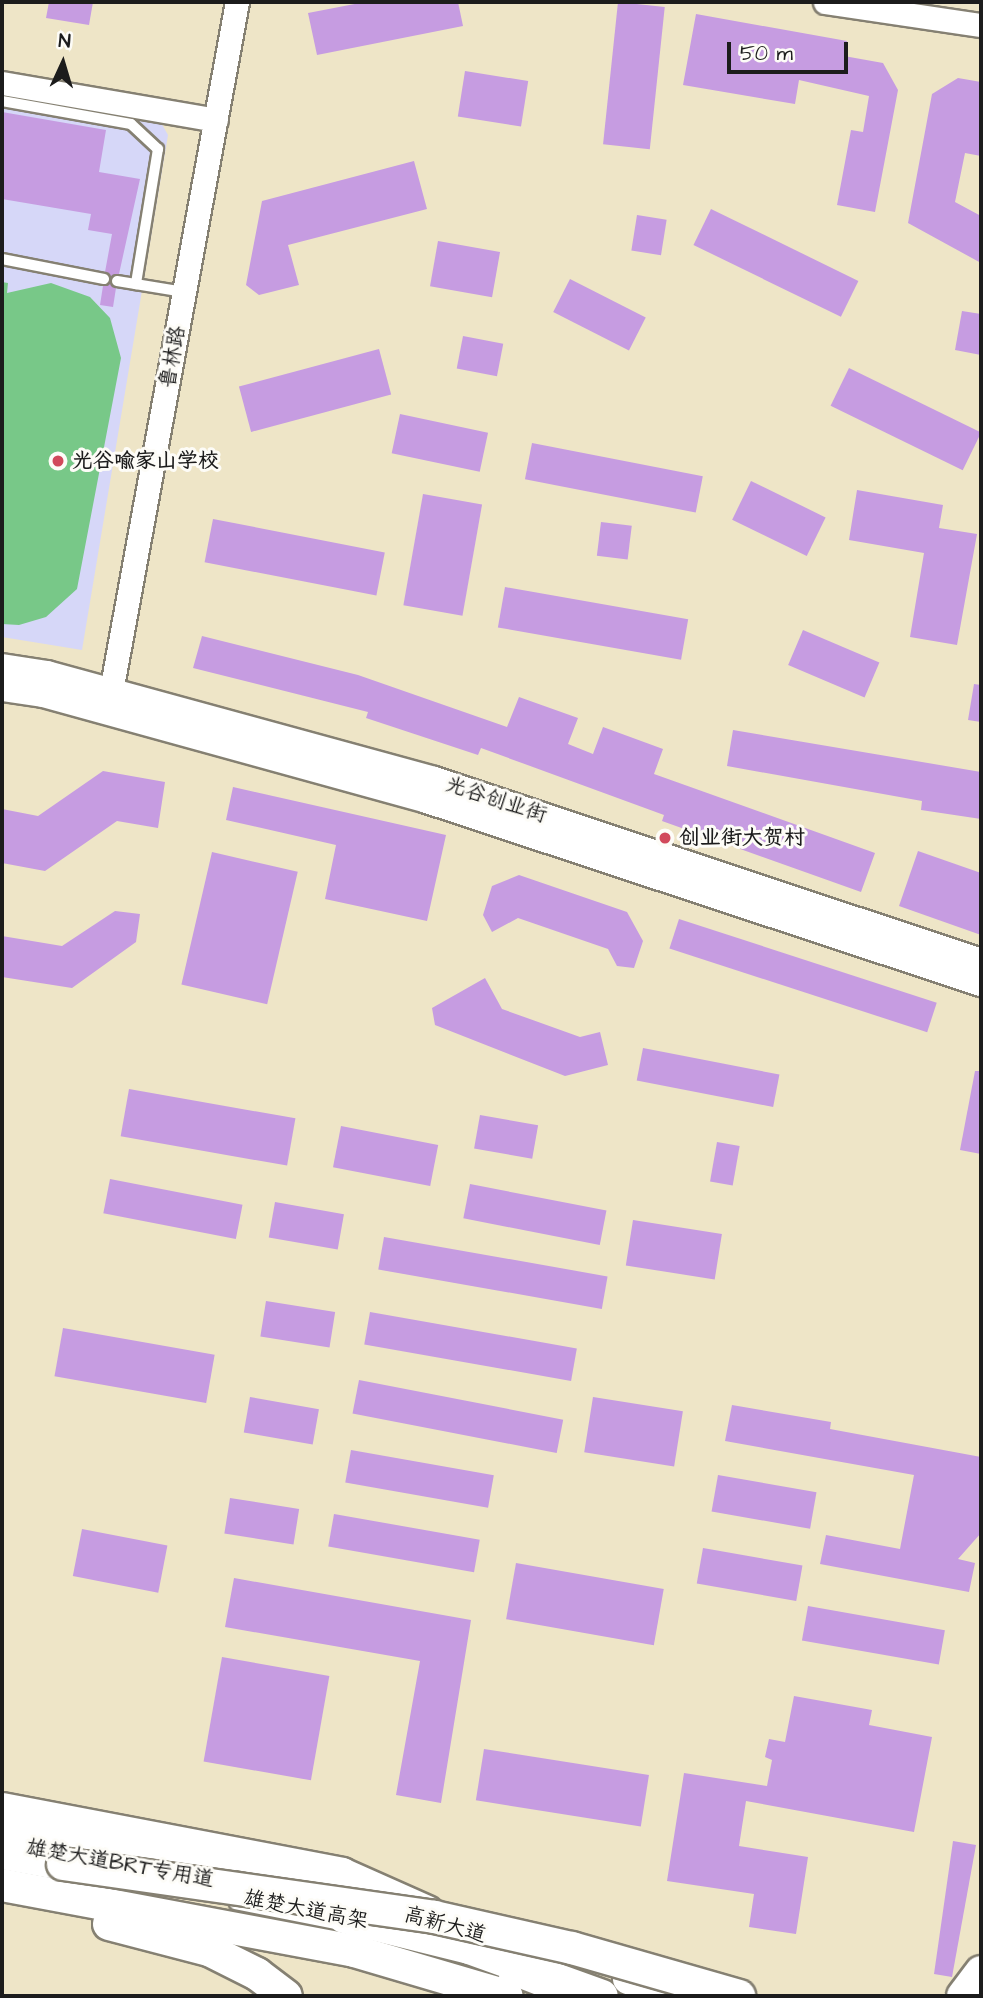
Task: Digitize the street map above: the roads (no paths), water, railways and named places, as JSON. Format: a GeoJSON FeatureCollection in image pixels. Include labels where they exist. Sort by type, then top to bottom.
{"type":"FeatureCollection","features":[{"type":"Feature","properties":{"kind":"highway"},"geometry":{"type":"LineString","coordinates":[[2,1809],[342,1874],[473,1932]]}},
{"type":"Feature","properties":{"kind":"highway","name":"雄楚大道高架"},"geometry":{"type":"LineString","coordinates":[[2,1853],[391,1927],[469,1948],[602,1996]]}},
{"type":"Feature","properties":{"kind":"highway"},"geometry":{"type":"LineString","coordinates":[[63,1864],[434,1917],[572,1948],[739,1996]]}},
{"type":"Feature","properties":{"kind":"highway","name":"雄楚大道高架"},"geometry":{"type":"LineString","coordinates":[[2,1885],[354,1951],[494,1989]]}},
{"type":"Feature","properties":{"kind":"highway"},"geometry":{"type":"LineString","coordinates":[[2,1899],[209,1950],[257,1974],[286,1996]]}},
{"type":"Feature","properties":{"kind":"highway"},"geometry":{"type":"LineString","coordinates":[[963,1996],[981,1972]]}},
{"type":"Feature","properties":{"kind":"main road","name":"光谷创业街"},"geometry":{"type":"LineString","coordinates":[[2,667],[427,800],[981,983]]}},
{"type":"Feature","properties":{"kind":"main road","name":"光谷创业街"},"geometry":{"type":"LineString","coordinates":[[2,688],[110,702],[434,780],[981,962]]}},
{"type":"Feature","properties":{"kind":"main road","name":"高新大道"},"geometry":{"type":"LineString","coordinates":[[2,1829],[337,1896],[473,1932],[677,1996]]}},
{"type":"Feature","properties":{"kind":"main road"},"geometry":{"type":"LineString","coordinates":[[2,1893],[352,1958],[494,1989]]}},
{"type":"Feature","properties":{"kind":"street","name":"鲁林路"},"geometry":{"type":"LineString","coordinates":[[110,702],[237,2]]}},
{"type":"Feature","properties":{"kind":"street"},"geometry":{"type":"LineString","coordinates":[[825,2],[981,25]]}},
{"type":"Feature","properties":{"kind":"street"},"geometry":{"type":"LineString","coordinates":[[2,83],[216,120]]}},
{"type":"Feature","properties":{"kind":"lane"},"geometry":{"type":"LineString","coordinates":[[2,101],[131,124],[158,149],[136,284]]}},
{"type":"Feature","properties":{"kind":"lane"},"geometry":{"type":"LineString","coordinates":[[2,259],[104,279]]}},
{"type":"Feature","properties":{"kind":"lane"},"geometry":{"type":"LineString","coordinates":[[117,281],[184,292]]}},
{"type":"Feature","properties":{"kind":"lane","name":"雄楚大道BRT专用道"},"geometry":{"type":"LineString","coordinates":[[2,1862],[140,1888]]}},
{"type":"Feature","properties":{"kind":"lane","name":"雄楚大道BRT专用道"},"geometry":{"type":"LineString","coordinates":[[2,1876],[354,1943],[523,1996]]}},
{"type":"Feature","properties":{"kind":"lane","name":"雄楚大道BRT专用道"},"geometry":{"type":"LineString","coordinates":[[228,1903],[359,1929],[435,1953]]}},
{"type":"Feature","properties":{"kind":"lane"},"geometry":{"type":"LineString","coordinates":[[494,1989],[552,1996]]}},
{"type":"Feature","properties":{"kind":"place","name":"光谷喻家山学校"},"geometry":{"type":"Point","coordinates":[58,461]}},
{"type":"Feature","properties":{"kind":"place","name":"创业街大贺村"},"geometry":{"type":"Point","coordinates":[665,838]}}]}
